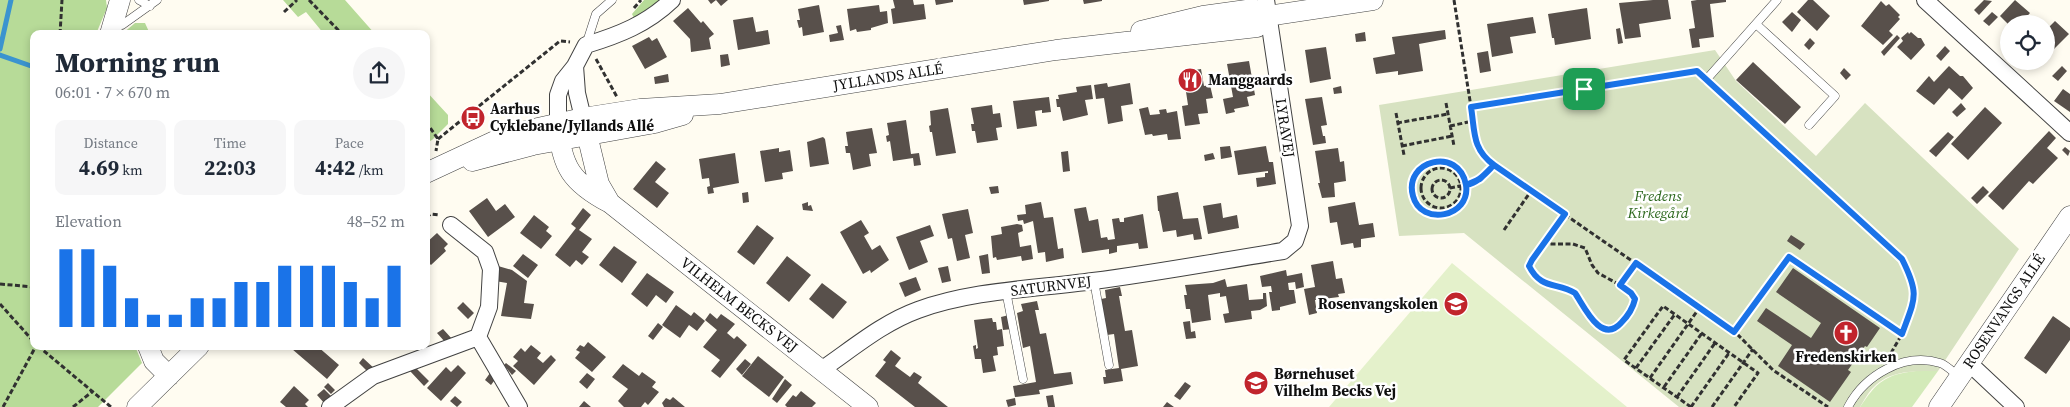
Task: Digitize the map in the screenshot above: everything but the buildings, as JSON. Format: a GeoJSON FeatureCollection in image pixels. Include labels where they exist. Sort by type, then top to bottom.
{"type":"FeatureCollection","features":[{"type":"Feature","properties":{"kind":"street"},"geometry":{"type":"LineString","coordinates":[[111,29],[120,0]]}},
{"type":"Feature","properties":{"kind":"street"},"geometry":{"type":"LineString","coordinates":[[558,132],[558,95],[563,81],[575,66],[586,45],[622,34],[645,22],[672,0]]}},
{"type":"Feature","properties":{"kind":"street","name":"JYLLANDS ALLÉ"},"geometry":{"type":"LineString","coordinates":[[430,172],[558,132],[585,126],[622,112],[640,109],[720,104],[1056,50],[1257,27],[1267,8],[1373,0]]}},
{"type":"Feature","properties":{"kind":"street"},"geometry":{"type":"LineString","coordinates":[[1925,0],[2070,133]]}},
{"type":"Feature","properties":{"kind":"street","name":"LYRAVEJ"},"geometry":{"type":"LineString","coordinates":[[1267,8],[1300,226],[1295,241]]}},
{"type":"Feature","properties":{"kind":"street"},"geometry":{"type":"LineString","coordinates":[[575,66],[577,93],[585,126]]}},
{"type":"Feature","properties":{"kind":"street","name":"JYLLANDS ALLÉ"},"geometry":{"type":"LineString","coordinates":[[585,126],[655,123],[720,104]]}},
{"type":"Feature","properties":{"kind":"street","name":"VILHELM BECKS VEJ"},"geometry":{"type":"LineString","coordinates":[[585,126],[599,184],[610,203]]}},
{"type":"Feature","properties":{"kind":"street","name":"VILHELM BECKS VEJ"},"geometry":{"type":"LineString","coordinates":[[558,132],[569,172],[588,192],[610,203],[868,407]]}},
{"type":"Feature","properties":{"kind":"street","name":"ROSENVANGS ALLÉ"},"geometry":{"type":"LineString","coordinates":[[1939,407],[2070,216]]}},
{"type":"Feature","properties":{"kind":"street"},"geometry":{"type":"LineString","coordinates":[[330,407],[373,376],[478,336],[489,307],[491,269],[485,252],[451,225]]}},
{"type":"Feature","properties":{"kind":"street","name":"SATURNVEJ"},"geometry":{"type":"LineString","coordinates":[[821,370],[890,323],[917,310],[944,302],[1006,291],[1094,281],[1283,250],[1295,241]]}},
{"type":"Feature","properties":{"kind":"street"},"geometry":{"type":"LineString","coordinates":[[478,336],[519,407]]}},
{"type":"Feature","properties":{"kind":"street"},"geometry":{"type":"LineString","coordinates":[[150,350],[154,361],[169,376]]}},
{"type":"Feature","properties":{"kind":"street"},"geometry":{"type":"LineString","coordinates":[[137,407],[195,350]]}},
{"type":"Feature","properties":{"kind":"street"},"geometry":{"type":"LineString","coordinates":[[1964,370],[2016,407]]}},
{"type":"Feature","properties":{"kind":"lane"},"geometry":{"type":"LineString","coordinates":[[139,0],[150,6]]}},
{"type":"Feature","properties":{"kind":"lane"},"geometry":{"type":"LineString","coordinates":[[111,29],[122,25],[158,0]]}},
{"type":"Feature","properties":{"kind":"lane"},"geometry":{"type":"LineString","coordinates":[[586,45],[596,14],[612,0]]}},
{"type":"Feature","properties":{"kind":"lane"},"geometry":{"type":"LineString","coordinates":[[1706,80],[1777,0]]}},
{"type":"Feature","properties":{"kind":"lane"},"geometry":{"type":"LineString","coordinates":[[1756,24],[1835,96],[1809,125]]}},
{"type":"Feature","properties":{"kind":"lane"},"geometry":{"type":"LineString","coordinates":[[1094,281],[1109,366]]}},
{"type":"Feature","properties":{"kind":"lane"},"geometry":{"type":"LineString","coordinates":[[1006,291],[1023,379]]}},
{"type":"Feature","properties":{"kind":"lane"},"geometry":{"type":"LineString","coordinates":[[1848,407],[1862,388],[1892,366],[1923,360],[1964,370]]}},
{"type":"Feature","properties":{"kind":"path"},"geometry":{"type":"LineString","coordinates":[[60,30],[62,0]]}},
{"type":"Feature","properties":{"kind":"path"},"geometry":{"type":"LineString","coordinates":[[284,12],[297,0]]}},
{"type":"Feature","properties":{"kind":"path"},"geometry":{"type":"LineString","coordinates":[[309,0],[338,30]]}},
{"type":"Feature","properties":{"kind":"path"},"geometry":{"type":"LineString","coordinates":[[1454,0],[1478,149],[1483,158],[1700,307],[1734,332],[1774,370],[1828,407]]}},
{"type":"Feature","properties":{"kind":"path"},"geometry":{"type":"LineString","coordinates":[[438,139],[560,41],[586,45],[616,92],[622,112]]}},
{"type":"Feature","properties":{"kind":"path"},"geometry":{"type":"LineString","coordinates":[[1471,107],[1697,71],[1902,259],[1914,287],[1914,302],[1902,334],[1891,353],[1892,366]]}},
{"type":"Feature","properties":{"kind":"path"},"geometry":{"type":"LineString","coordinates":[[1446,103],[1454,146]]}},
{"type":"Feature","properties":{"kind":"path"},"geometry":{"type":"LineString","coordinates":[[1396,112],[1404,155]]}},
{"type":"Feature","properties":{"kind":"path"},"geometry":{"type":"LineString","coordinates":[[1398,123],[1448,114]]}},
{"type":"Feature","properties":{"kind":"path"},"geometry":{"type":"LineString","coordinates":[[1450,126],[1473,121]]}},
{"type":"Feature","properties":{"kind":"path"},"geometry":{"type":"LineString","coordinates":[[1402,146],[1452,136]]}},
{"type":"Feature","properties":{"kind":"path"},"geometry":{"type":"LineString","coordinates":[[1435,161],[1450,163],[1457,168],[1462,174],[1466,185],[1462,203],[1457,209],[1443,215],[1428,213],[1416,203],[1413,196],[1413,180],[1416,173],[1421,167],[1435,161]]}},
{"type":"Feature","properties":{"kind":"path"},"geometry":{"type":"LineString","coordinates":[[1450,188],[1466,185],[1480,179],[1494,165]]}},
{"type":"Feature","properties":{"kind":"path"},"geometry":{"type":"LineString","coordinates":[[1440,169],[1453,173],[1458,178],[1460,186],[1459,197],[1455,203],[1442,208],[1429,204],[1422,193],[1423,180],[1433,170],[1440,169]]}},
{"type":"Feature","properties":{"kind":"path"},"geometry":{"type":"LineString","coordinates":[[1440,180],[1449,183],[1450,188],[1450,193],[1442,198],[1433,194],[1432,185],[1440,180]]}},
{"type":"Feature","properties":{"kind":"path"},"geometry":{"type":"LineString","coordinates":[[1504,230],[1531,190]]}},
{"type":"Feature","properties":{"kind":"path"},"geometry":{"type":"LineString","coordinates":[[1543,244],[1572,244],[1585,248],[1592,265],[1598,273],[1631,293],[1635,299],[1634,305],[1616,328],[1610,330],[1601,327],[1590,317],[1575,293],[1550,286],[1541,281],[1533,274],[1529,266],[1543,244],[1565,214]]}},
{"type":"Feature","properties":{"kind":"path"},"geometry":{"type":"LineString","coordinates":[[1734,332],[1789,257],[1902,334]]}},
{"type":"Feature","properties":{"kind":"path"},"geometry":{"type":"LineString","coordinates":[[1620,285],[1636,263]]}},
{"type":"Feature","properties":{"kind":"path"},"geometry":{"type":"LineString","coordinates":[[0,284],[30,287]]}},
{"type":"Feature","properties":{"kind":"path"},"geometry":{"type":"LineString","coordinates":[[0,304],[30,338]]}},
{"type":"Feature","properties":{"kind":"path"},"geometry":{"type":"LineString","coordinates":[[1729,353],[1691,407],[1624,360],[1663,306],[1758,373],[1734,407]]}},
{"type":"Feature","properties":{"kind":"path"},"geometry":{"type":"LineString","coordinates":[[1650,378],[1700,307]]}},
{"type":"Feature","properties":{"kind":"path"},"geometry":{"type":"LineString","coordinates":[[1636,368],[1674,314]]}},
{"type":"Feature","properties":{"kind":"path"},"geometry":{"type":"LineString","coordinates":[[1664,387],[1702,333]]}},
{"type":"Feature","properties":{"kind":"path"},"geometry":{"type":"LineString","coordinates":[[1677,397],[1715,343]]}},
{"type":"Feature","properties":{"kind":"path"},"geometry":{"type":"LineString","coordinates":[[3,407],[35,350]]}},
{"type":"Feature","properties":{"kind":"path"},"geometry":{"type":"LineString","coordinates":[[42,350],[111,407]]}},
{"type":"Feature","properties":{"kind":"path"},"geometry":{"type":"LineString","coordinates":[[1712,407],[1753,350]]}},
{"type":"Feature","properties":{"kind":"path"},"geometry":{"type":"LineString","coordinates":[[73,407],[93,391]]}},
{"type":"Feature","properties":{"kind":"green space"},"geometry":{"type":"Polygon","coordinates":[[[0,0],[106,0],[107,8],[98,30],[30,30],[30,350],[137,350],[142,363],[98,407],[0,407],[0,0]]]}},
{"type":"Feature","properties":{"kind":"green space"},"geometry":{"type":"Polygon","coordinates":[[[283,0],[345,0],[371,30],[321,30],[306,12],[298,17],[283,0]]]}},
{"type":"Feature","properties":{"kind":"green space"},"geometry":{"type":"Polygon","coordinates":[[[644,0],[662,0],[644,14],[634,18],[632,14],[644,0]]]}},
{"type":"Feature","properties":{"kind":"green space"},"geometry":{"type":"Polygon","coordinates":[[[135,23],[145,23],[148,30],[127,30],[135,23]]]}},
{"type":"Feature","properties":{"kind":"green space","name":"Fredens Kirkegård"},"geometry":{"type":"Polygon","coordinates":[[[1715,50],[1736,81],[1816,156],[1865,103],[2019,249],[1938,371],[1895,374],[1888,377],[1880,381],[1872,389],[1860,407],[1679,407],[1464,233],[1399,236],[1379,105],[1715,50]]]}},
{"type":"Feature","properties":{"kind":"green space"},"geometry":{"type":"Polygon","coordinates":[[[430,95],[448,115],[448,124],[430,141],[430,95]]]}},
{"type":"Feature","properties":{"kind":"green space"},"geometry":{"type":"Polygon","coordinates":[[[1452,263],[1627,407],[1329,407],[1452,263]]]}},
{"type":"Feature","properties":{"kind":"green space"},"geometry":{"type":"Polygon","coordinates":[[[1938,371],[1912,407],[1860,407],[1882,381],[1905,372],[1938,371]]]}},
{"type":"Feature","properties":{"kind":"waterway"},"geometry":{"type":"LineString","coordinates":[[0,49],[11,0]]}},
{"type":"Feature","properties":{"kind":"waterway"},"geometry":{"type":"LineString","coordinates":[[0,55],[30,66]]}},
{"type":"Feature","properties":{"kind":"place","name":"Manggaards"},"geometry":{"type":"Point","coordinates":[1190,80]}},
{"type":"Feature","properties":{"kind":"place","name":"Aarhus Cyklebane/Jyllands Allé"},"geometry":{"type":"Point","coordinates":[473,118]}},
{"type":"Feature","properties":{"kind":"place","name":"Rosenvangskolen"},"geometry":{"type":"Point","coordinates":[1456,304]}},
{"type":"Feature","properties":{"kind":"place","name":"Fredenskirken"},"geometry":{"type":"Point","coordinates":[1846,333]}},
{"type":"Feature","properties":{"kind":"place","name":"Børnehuset Vilhelm Becks Vej"},"geometry":{"type":"Point","coordinates":[1256,383]}},
{"type":"Feature","properties":{"kind":"route"},"geometry":{"type":"LineString","coordinates":[[1584,89],[1471,107],[1478,149],[1483,158],[1494,165],[1480,179],[1466,185],[1462,174],[1450,163],[1443,161],[1428,163],[1421,167],[1413,180],[1413,196],[1416,203],[1428,213],[1435,215],[1450,213],[1462,203],[1466,185],[1474,183],[1480,179],[1494,165],[1565,214],[1532,260],[1529,266],[1533,274],[1550,286],[1571,290],[1580,300],[1590,317],[1601,327],[1610,330],[1616,328],[1622,322],[1634,305],[1635,299],[1631,293],[1620,285],[1636,263],[1734,332],[1789,257],[1902,334],[1914,302],[1914,287],[1902,259],[1697,71],[1584,89]]}}]}
